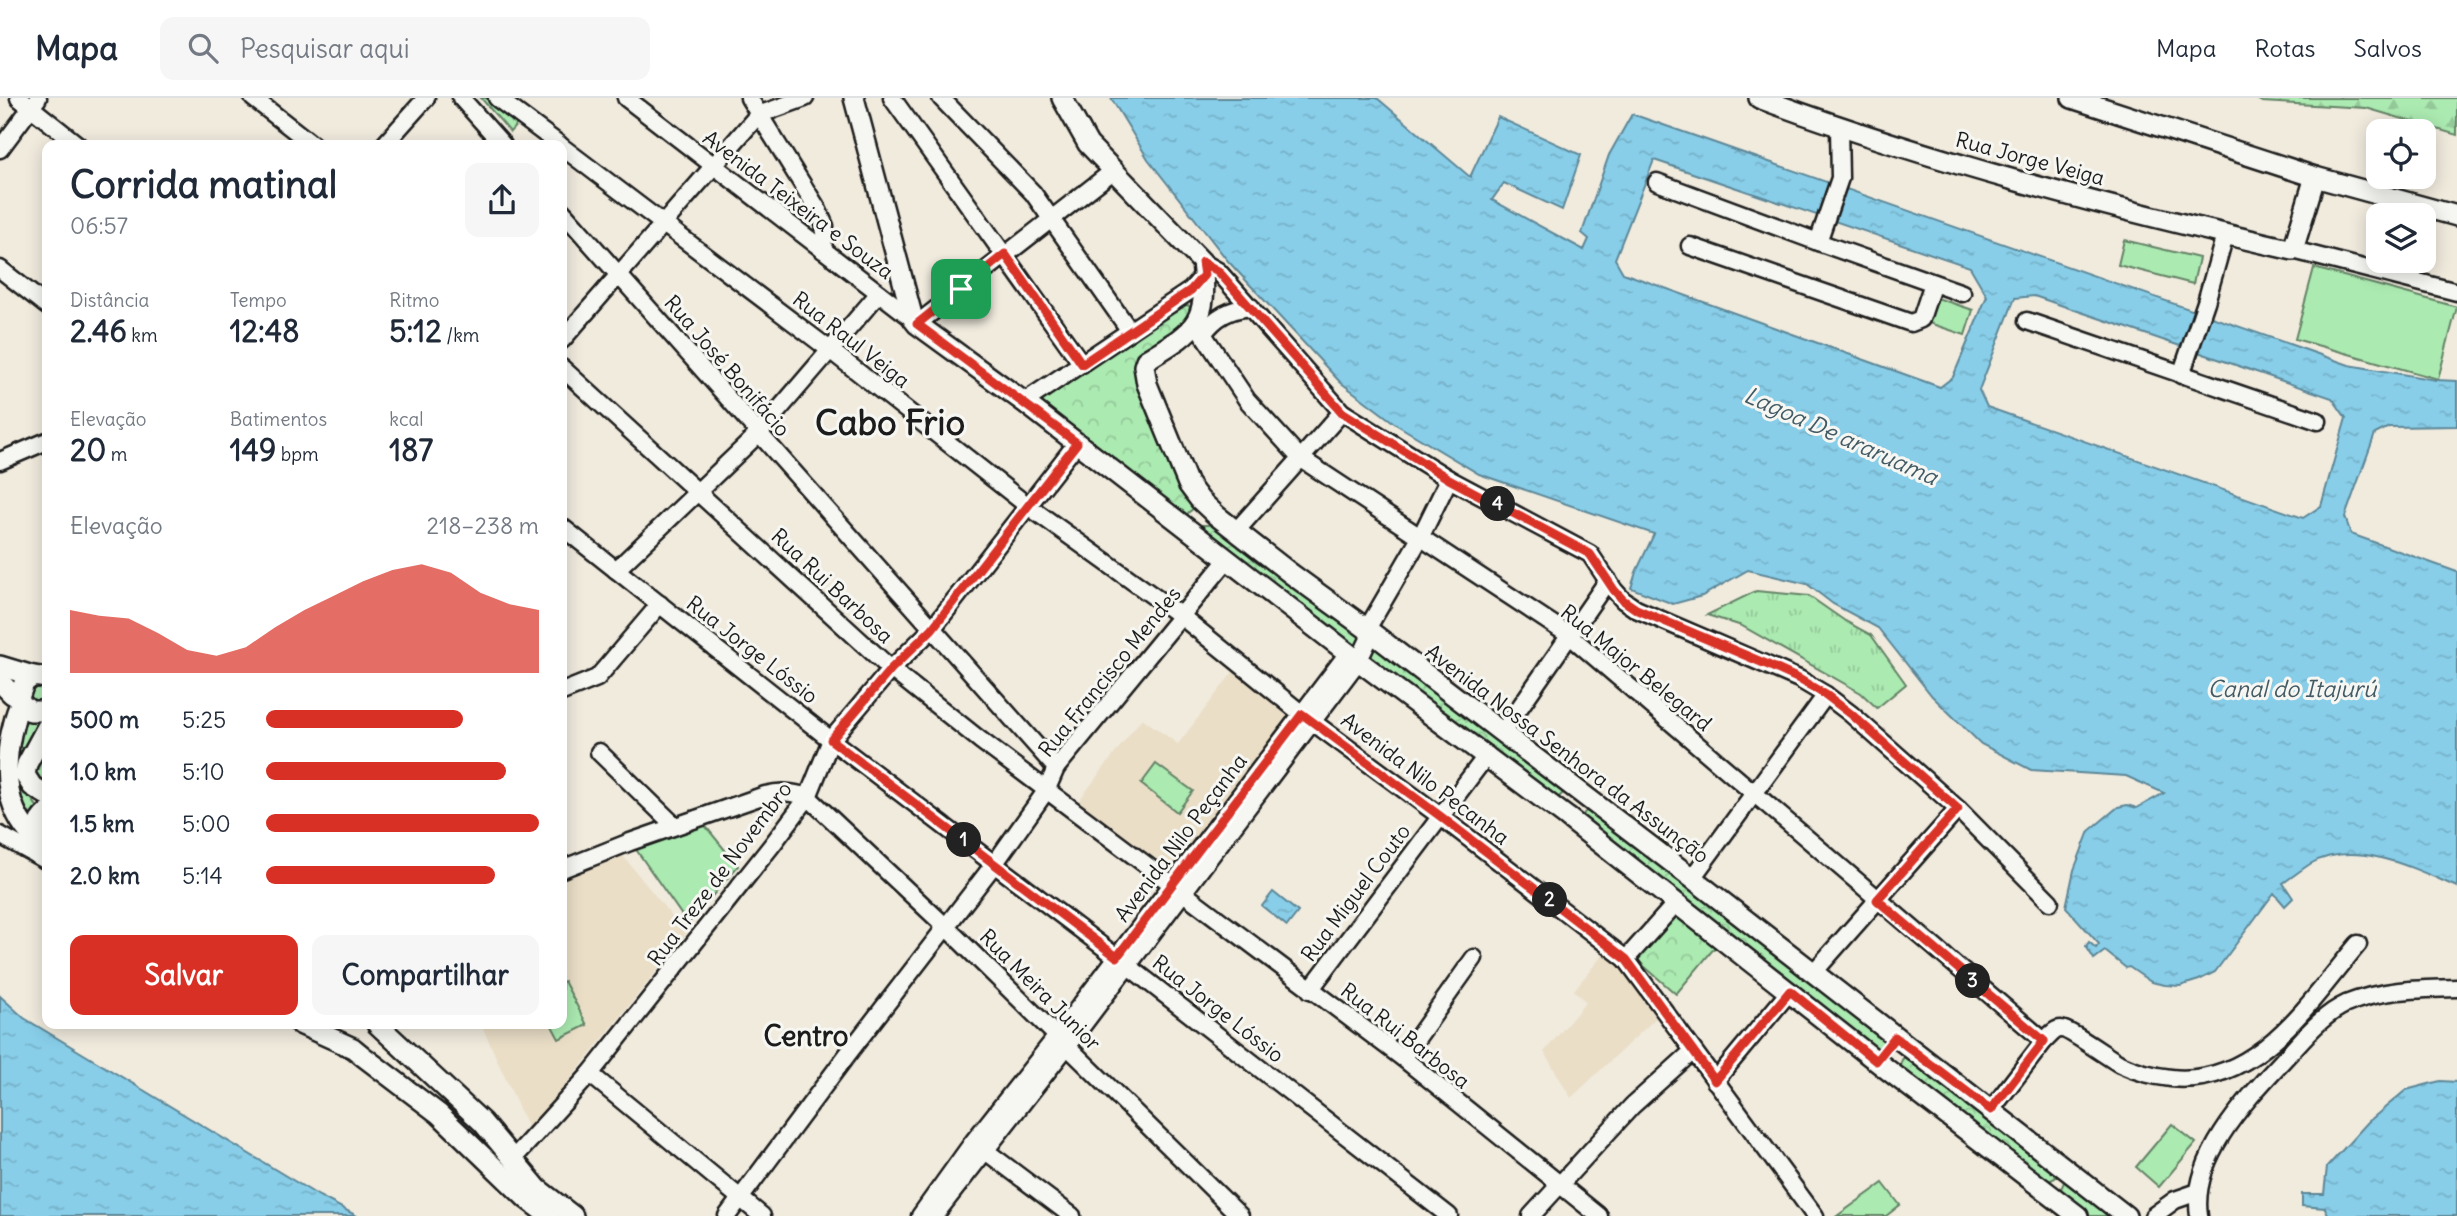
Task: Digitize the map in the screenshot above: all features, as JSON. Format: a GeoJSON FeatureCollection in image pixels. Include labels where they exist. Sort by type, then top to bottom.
{"type":"FeatureCollection","features":[{"type":"Feature","properties":{"kind":"main road"},"geometry":{"type":"LineString","coordinates":[[854,98],[915,322],[1487,755],[2078,1216]]}},
{"type":"Feature","properties":{"kind":"main road"},"geometry":{"type":"LineString","coordinates":[[1046,98],[1203,268]]}},
{"type":"Feature","properties":{"kind":"main road"},"geometry":{"type":"LineString","coordinates":[[1062,98],[1088,144]]}},
{"type":"Feature","properties":{"kind":"main road","name":"Rua Jorge Veiga"},"geometry":{"type":"LineString","coordinates":[[1759,98],[1839,128],[1978,170],[2225,235],[2293,250]]}},
{"type":"Feature","properties":{"kind":"main road"},"geometry":{"type":"LineString","coordinates":[[2072,98],[2315,177],[2457,216]]}},
{"type":"Feature","properties":{"kind":"main road"},"geometry":{"type":"LineString","coordinates":[[2293,250],[2315,177]]}},
{"type":"Feature","properties":{"kind":"main road","name":"Avenida Nossa Senhora da Assunção"},"geometry":{"type":"LineString","coordinates":[[1203,268],[1203,306],[1198,322],[1181,339],[1146,360],[1144,372],[1188,484],[1200,500],[1290,573],[1692,878],[2126,1216]]}},
{"type":"Feature","properties":{"kind":"main road"},"geometry":{"type":"LineString","coordinates":[[1196,535],[1199,519],[1217,516]]}},
{"type":"Feature","properties":{"kind":"main road"},"geometry":{"type":"LineString","coordinates":[[1275,594],[1288,590],[1290,573]]}},
{"type":"Feature","properties":{"kind":"main road"},"geometry":{"type":"LineString","coordinates":[[0,666],[41,675]]}},
{"type":"Feature","properties":{"kind":"main road"},"geometry":{"type":"LineString","coordinates":[[41,675],[24,683],[7,757],[8,784],[19,819],[42,845]]}},
{"type":"Feature","properties":{"kind":"main road"},"geometry":{"type":"LineString","coordinates":[[0,682],[30,711],[42,710]]}},
{"type":"Feature","properties":{"kind":"main road"},"geometry":{"type":"LineString","coordinates":[[42,736],[27,764],[25,775],[32,786],[42,792]]}},
{"type":"Feature","properties":{"kind":"main road"},"geometry":{"type":"LineString","coordinates":[[1567,817],[1571,804],[1582,795]]}},
{"type":"Feature","properties":{"kind":"main road"},"geometry":{"type":"LineString","coordinates":[[42,818],[37,828],[42,843]]}},
{"type":"Feature","properties":{"kind":"main road"},"geometry":{"type":"LineString","coordinates":[[311,1029],[353,1048],[439,1114],[527,1199],[549,1216]]}},
{"type":"Feature","properties":{"kind":"main road"},"geometry":{"type":"LineString","coordinates":[[382,1029],[482,1122],[538,1189],[573,1216]]}},
{"type":"Feature","properties":{"kind":"main road"},"geometry":{"type":"LineString","coordinates":[[1876,1061],[1895,1037]]}},
{"type":"Feature","properties":{"kind":"main road"},"geometry":{"type":"LineString","coordinates":[[2050,1195],[2066,1171]]}},
{"type":"Feature","properties":{"kind":"street"},"geometry":{"type":"LineString","coordinates":[[253,98],[307,140]]}},
{"type":"Feature","properties":{"kind":"street"},"geometry":{"type":"LineString","coordinates":[[388,140],[426,98]]}},
{"type":"Feature","properties":{"kind":"street"},"geometry":{"type":"LineString","coordinates":[[461,98],[499,140]]}},
{"type":"Feature","properties":{"kind":"street","name":"Rua Raul Veiga"},"geometry":{"type":"LineString","coordinates":[[497,98],[553,140]]}},
{"type":"Feature","properties":{"kind":"street","name":"Avenida Teixeira e Souza"},"geometry":{"type":"LineString","coordinates":[[626,98],[915,322]]}},
{"type":"Feature","properties":{"kind":"street"},"geometry":{"type":"LineString","coordinates":[[749,98],[817,208],[825,226],[823,250]]}},
{"type":"Feature","properties":{"kind":"street"},"geometry":{"type":"LineString","coordinates":[[567,334],[758,115],[805,98]]}},
{"type":"Feature","properties":{"kind":"street"},"geometry":{"type":"LineString","coordinates":[[892,98],[1082,364]]}},
{"type":"Feature","properties":{"kind":"street"},"geometry":{"type":"LineString","coordinates":[[941,98],[1033,192],[1130,331]]}},
{"type":"Feature","properties":{"kind":"street"},"geometry":{"type":"LineString","coordinates":[[0,149],[29,101],[72,140]]}},
{"type":"Feature","properties":{"kind":"street"},"geometry":{"type":"LineString","coordinates":[[1821,235],[1840,178],[1839,128]]}},
{"type":"Feature","properties":{"kind":"street","name":"Rua Raul Veiga"},"geometry":{"type":"LineString","coordinates":[[567,151],[830,350],[1028,506],[1181,616]]}},
{"type":"Feature","properties":{"kind":"street"},"geometry":{"type":"LineString","coordinates":[[915,322],[1113,171]]}},
{"type":"Feature","properties":{"kind":"street"},"geometry":{"type":"LineString","coordinates":[[1657,182],[1821,235],[1962,293]]}},
{"type":"Feature","properties":{"kind":"street","name":"Rua José Bonifácio"},"geometry":{"type":"LineString","coordinates":[[567,217],[1056,768]]}},
{"type":"Feature","properties":{"kind":"street"},"geometry":{"type":"LineString","coordinates":[[2184,367],[2225,235]]}},
{"type":"Feature","properties":{"kind":"street"},"geometry":{"type":"LineString","coordinates":[[1690,246],[1911,323],[1920,319],[1933,283]]}},
{"type":"Feature","properties":{"kind":"street","name":"Rua Jorge Veiga"},"geometry":{"type":"LineString","coordinates":[[2293,250],[2457,292]]}},
{"type":"Feature","properties":{"kind":"street"},"geometry":{"type":"LineString","coordinates":[[1024,402],[1191,290],[1203,268],[1218,271],[1342,412],[1449,479],[1590,554],[1623,600],[1636,609],[1788,674],[1826,695],[1958,809],[2050,902]]}},
{"type":"Feature","properties":{"kind":"street"},"geometry":{"type":"LineString","coordinates":[[0,270],[42,302]]}},
{"type":"Feature","properties":{"kind":"street"},"geometry":{"type":"LineString","coordinates":[[616,570],[758,434],[879,293]]}},
{"type":"Feature","properties":{"kind":"street"},"geometry":{"type":"LineString","coordinates":[[1181,339],[1203,334],[1223,313],[1236,308],[1251,307]]}},
{"type":"Feature","properties":{"kind":"street"},"geometry":{"type":"LineString","coordinates":[[2027,320],[2184,367],[2318,421]]}},
{"type":"Feature","properties":{"kind":"street","name":"Rua Major Belegard"},"geometry":{"type":"LineString","coordinates":[[1203,334],[1247,400],[1300,458],[1569,635],[2044,1041]]}},
{"type":"Feature","properties":{"kind":"street","name":"Rua Rui Barbosa"},"geometry":{"type":"LineString","coordinates":[[567,373],[891,669],[1046,791],[1403,1058],[1599,1216]]}},
{"type":"Feature","properties":{"kind":"street"},"geometry":{"type":"LineString","coordinates":[[1237,530],[1342,412]]}},
{"type":"Feature","properties":{"kind":"street"},"geometry":{"type":"LineString","coordinates":[[0,461],[42,443]]}},
{"type":"Feature","properties":{"kind":"street","name":"Rua Treze de Novembro"},"geometry":{"type":"LineString","coordinates":[[513,1159],[590,1074],[714,920],[808,797],[831,740],[891,669],[932,629],[1077,443]]}},
{"type":"Feature","properties":{"kind":"street"},"geometry":{"type":"LineString","coordinates":[[1353,656],[1369,639],[1367,629],[1420,538],[1449,479]]}},
{"type":"Feature","properties":{"kind":"street","name":"Rua Jorge Lóssio"},"geometry":{"type":"LineString","coordinates":[[567,531],[831,740],[995,863],[1448,1216]]}},
{"type":"Feature","properties":{"kind":"street","name":"Rua Francisco Mendes"},"geometry":{"type":"LineString","coordinates":[[727,1216],[995,863],[1046,791],[1056,768],[1227,560]]}},
{"type":"Feature","properties":{"kind":"street"},"geometry":{"type":"LineString","coordinates":[[1502,733],[1608,580]]}},
{"type":"Feature","properties":{"kind":"street"},"geometry":{"type":"LineString","coordinates":[[567,690],[597,678],[660,604]]}},
{"type":"Feature","properties":{"kind":"street","name":"Avenida Nilo Pecanha"},"geometry":{"type":"LineString","coordinates":[[1181,616],[1308,718],[1626,959],[1815,1216]]}},
{"type":"Feature","properties":{"kind":"street","name":"Avenida Nilo Peçanha"},"geometry":{"type":"LineString","coordinates":[[928,1215],[1353,656]]}},
{"type":"Feature","properties":{"kind":"street"},"geometry":{"type":"LineString","coordinates":[[1692,878],[1826,695]]}},
{"type":"Feature","properties":{"kind":"street"},"geometry":{"type":"LineString","coordinates":[[599,752],[675,826]]}},
{"type":"Feature","properties":{"kind":"street","name":"Rua Miguel Couto"},"geometry":{"type":"LineString","coordinates":[[1310,989],[1487,755]]}},
{"type":"Feature","properties":{"kind":"street"},"geometry":{"type":"LineString","coordinates":[[567,867],[675,826],[778,792],[791,792],[808,797]]}},
{"type":"Feature","properties":{"kind":"street","name":"Rua Meira Junior"},"geometry":{"type":"LineString","coordinates":[[808,797],[1240,1216]]}},
{"type":"Feature","properties":{"kind":"street"},"geometry":{"type":"LineString","coordinates":[[1814,972],[1958,809]]}},
{"type":"Feature","properties":{"kind":"street"},"geometry":{"type":"LineString","coordinates":[[0,835],[42,858]]}},
{"type":"Feature","properties":{"kind":"street"},"geometry":{"type":"LineString","coordinates":[[1626,959],[1676,903]]}},
{"type":"Feature","properties":{"kind":"street"},"geometry":{"type":"LineString","coordinates":[[1991,1110],[2044,1041],[2054,1031],[2061,1029],[2147,1075],[2175,1079],[2202,1076],[2244,1062],[2287,1029],[2358,944]]}},
{"type":"Feature","properties":{"kind":"street"},"geometry":{"type":"LineString","coordinates":[[1403,1058],[1475,958]]}},
{"type":"Feature","properties":{"kind":"street"},"geometry":{"type":"LineString","coordinates":[[2199,1216],[2198,1192],[2210,1156],[2236,1111],[2319,1021],[2343,1005],[2373,994],[2457,988]]}},
{"type":"Feature","properties":{"kind":"street"},"geometry":{"type":"LineString","coordinates":[[1715,1081],[1790,991]]}},
{"type":"Feature","properties":{"kind":"street"},"geometry":{"type":"LineString","coordinates":[[1531,1216],[1632,1106],[1693,1051]]}},
{"type":"Feature","properties":{"kind":"street"},"geometry":{"type":"LineString","coordinates":[[590,1074],[762,1216]]}},
{"type":"Feature","properties":{"kind":"street"},"geometry":{"type":"LineString","coordinates":[[979,1146],[1072,1216]]}},
{"type":"Feature","properties":{"kind":"street"},"geometry":{"type":"LineString","coordinates":[[2153,1216],[2175,1200],[2198,1192]]}},
{"type":"Feature","properties":{"kind":"shaded area"},"geometry":{"type":"Polygon","coordinates":[[[1236,668],[1295,714],[1171,876],[1077,803],[1142,718],[1178,744],[1236,668]]]}},
{"type":"Feature","properties":{"kind":"shaded area"},"geometry":{"type":"Polygon","coordinates":[[[620,852],[686,934],[529,1131],[483,1029],[567,1029],[567,873],[620,852]]]}},
{"type":"Feature","properties":{"kind":"shaded area"},"geometry":{"type":"Polygon","coordinates":[[[1605,952],[1617,960],[1656,1018],[1571,1098],[1544,1052],[1586,1002],[1574,990],[1605,952]]]}},
{"type":"Feature","properties":{"kind":"green space"},"geometry":{"type":"Polygon","coordinates":[[[481,98],[490,98],[520,121],[510,132],[481,98]]]}},
{"type":"Feature","properties":{"kind":"green space"},"geometry":{"type":"Polygon","coordinates":[[[2255,98],[2457,98],[2457,135],[2436,129],[2436,119],[2403,119],[2366,108],[2262,102],[2255,98]]]}},
{"type":"Feature","properties":{"kind":"green space"},"geometry":{"type":"Polygon","coordinates":[[[2124,240],[2199,258],[2193,284],[2118,265],[2124,240]]]}},
{"type":"Feature","properties":{"kind":"green space"},"geometry":{"type":"Polygon","coordinates":[[[2314,268],[2457,307],[2438,379],[2295,339],[2314,268]]]}},
{"type":"Feature","properties":{"kind":"green space"},"geometry":{"type":"Polygon","coordinates":[[[1934,297],[1973,310],[1965,335],[1926,322],[1934,297]]]}},
{"type":"Feature","properties":{"kind":"green space"},"geometry":{"type":"Polygon","coordinates":[[[1184,303],[1190,307],[1187,324],[1146,354],[1197,506],[1185,518],[1040,402],[1184,303]]]}},
{"type":"Feature","properties":{"kind":"green space"},"geometry":{"type":"Polygon","coordinates":[[[1202,525],[1212,525],[1229,532],[1565,791],[1556,800],[1200,533],[1202,525]]]}},
{"type":"Feature","properties":{"kind":"green space"},"geometry":{"type":"Polygon","coordinates":[[[1756,591],[1809,596],[1871,635],[1906,684],[1877,708],[1861,693],[1742,626],[1707,615],[1756,591]]]}},
{"type":"Feature","properties":{"kind":"green space"},"geometry":{"type":"Polygon","coordinates":[[[41,687],[42,701],[32,700],[32,688],[41,687]]]}},
{"type":"Feature","properties":{"kind":"green space"},"geometry":{"type":"Polygon","coordinates":[[[20,714],[38,723],[23,767],[25,786],[39,809],[32,828],[19,808],[13,771],[20,714]]]}},
{"type":"Feature","properties":{"kind":"green space"},"geometry":{"type":"Polygon","coordinates":[[[42,748],[42,784],[30,769],[42,748]]]}},
{"type":"Feature","properties":{"kind":"green space"},"geometry":{"type":"Polygon","coordinates":[[[1156,764],[1193,791],[1177,812],[1141,784],[1156,764]]]}},
{"type":"Feature","properties":{"kind":"green space"},"geometry":{"type":"Polygon","coordinates":[[[1588,810],[1888,1040],[1884,1050],[1878,1054],[1582,821],[1588,810]]]}},
{"type":"Feature","properties":{"kind":"green space"},"geometry":{"type":"Polygon","coordinates":[[[703,823],[738,866],[688,924],[635,848],[703,823]]]}},
{"type":"Feature","properties":{"kind":"green space"},"geometry":{"type":"Polygon","coordinates":[[[1677,912],[1717,945],[1676,994],[1637,960],[1677,912]]]}},
{"type":"Feature","properties":{"kind":"green space"},"geometry":{"type":"Polygon","coordinates":[[[567,987],[587,1025],[559,1039],[554,1029],[567,1029],[567,987]]]}},
{"type":"Feature","properties":{"kind":"green space"},"geometry":{"type":"Polygon","coordinates":[[[1908,1055],[2057,1173],[2055,1178],[2047,1182],[1900,1071],[1901,1061],[1908,1055]]]}},
{"type":"Feature","properties":{"kind":"green space"},"geometry":{"type":"Polygon","coordinates":[[[2172,1124],[2196,1143],[2159,1187],[2136,1167],[2172,1124]]]}},
{"type":"Feature","properties":{"kind":"green space"},"geometry":{"type":"Polygon","coordinates":[[[2065,1180],[2119,1216],[2090,1216],[2059,1193],[2065,1180]]]}},
{"type":"Feature","properties":{"kind":"green space"},"geometry":{"type":"Polygon","coordinates":[[[1883,1183],[1900,1205],[1886,1216],[1837,1216],[1883,1183]]]}},
{"type":"Feature","properties":{"kind":"water","name":"Canal do Itajurú"},"geometry":{"type":"Polygon","coordinates":[[[1111,98],[1377,98],[1470,177],[1498,117],[1581,155],[1562,210],[1504,183],[1492,200],[1584,250],[1589,239],[1582,233],[1609,155],[1632,114],[2349,365],[2457,381],[2457,426],[2389,427],[2375,434],[2345,517],[2351,534],[2457,572],[2457,887],[2385,859],[2346,854],[2328,857],[2310,864],[2283,883],[2293,898],[2285,906],[2274,893],[2215,972],[2199,980],[2180,986],[2165,985],[2151,982],[2129,967],[2126,968],[2105,951],[2094,959],[2086,946],[2089,942],[2096,948],[2099,944],[2066,907],[2074,870],[2089,831],[2118,807],[2127,805],[2137,808],[2164,793],[2126,776],[2031,770],[1981,744],[1932,696],[1878,628],[1833,604],[1807,584],[1748,570],[1702,596],[1673,604],[1631,588],[1654,534],[1479,474],[1397,425],[1340,382],[1228,261],[1148,159],[1111,98]],[[1654,160],[1615,259],[1623,273],[1940,387],[1953,377],[1987,296],[1970,267],[1654,160]],[[2034,296],[2015,298],[1979,390],[1987,407],[2303,518],[2321,506],[2346,418],[2332,398],[2034,296]]]}},
{"type":"Feature","properties":{"kind":"water"},"geometry":{"type":"Polygon","coordinates":[[[1273,892],[1298,912],[1287,926],[1262,906],[1273,892]]]}},
{"type":"Feature","properties":{"kind":"water"},"geometry":{"type":"Polygon","coordinates":[[[0,996],[24,1018],[319,1196],[357,1216],[0,1216],[0,996]]]}},
{"type":"Feature","properties":{"kind":"water"},"geometry":{"type":"Polygon","coordinates":[[[2440,1081],[2457,1082],[2457,1216],[2329,1216],[2325,1208],[2302,1206],[2302,1194],[2324,1194],[2327,1167],[2368,1122],[2406,1090],[2440,1081]]]}},
{"type":"Feature","properties":{"kind":"district","name":"Cabo Frio"},"geometry":{"type":"Point","coordinates":[890,423]}},
{"type":"Feature","properties":{"kind":"district","name":"Centro"},"geometry":{"type":"Point","coordinates":[806,1036]}},
{"type":"Feature","properties":{"kind":"route"},"geometry":{"type":"LineString","coordinates":[[1005,254],[1082,364],[1191,290],[1204,275],[1202,262],[1218,271],[1342,412],[1449,479],[1590,554],[1614,590],[1636,609],[1766,664],[1826,695],[1958,809],[1877,900],[2044,1041],[1991,1110],[1895,1037],[1876,1061],[1790,991],[1715,1081],[1626,959],[1302,714],[1117,957],[831,740],[891,669],[932,629],[1077,443],[917,324],[961,289],[1005,254]]}},
{"type":"Feature","properties":{"kind":"water label","name":"Lagoa De araruama"},"geometry":{"type":"Point","coordinates":[1841,436]}}]}
